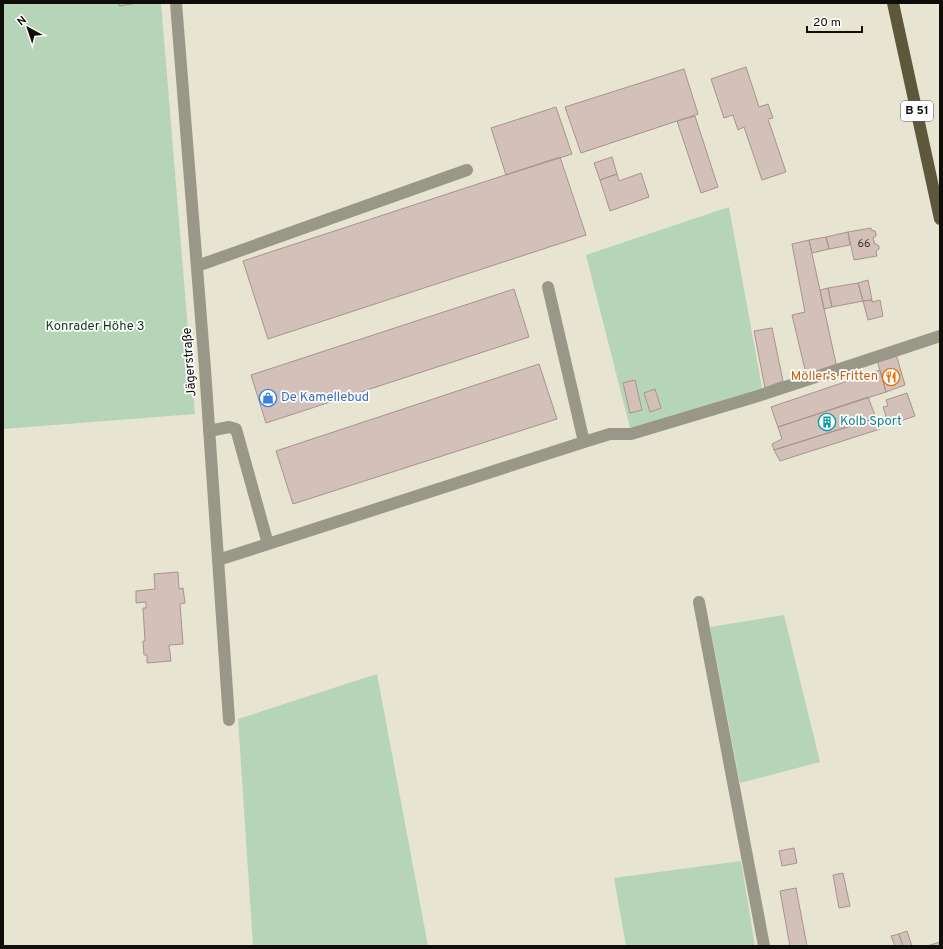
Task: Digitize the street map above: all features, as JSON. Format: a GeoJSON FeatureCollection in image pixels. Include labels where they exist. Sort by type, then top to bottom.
{"type":"FeatureCollection","features":[{"type":"Feature","properties":{"kind":"main road","name":"B 51"},"geometry":{"type":"LineString","coordinates":[[893,3],[940,219]]}},
{"type":"Feature","properties":{"kind":"street","name":"Jägerstraße"},"geometry":{"type":"LineString","coordinates":[[176,3],[205,369],[229,720]]}},
{"type":"Feature","properties":{"kind":"street"},"geometry":{"type":"LineString","coordinates":[[197,266],[467,170]]}},
{"type":"Feature","properties":{"kind":"street"},"geometry":{"type":"LineString","coordinates":[[548,287],[584,442]]}},
{"type":"Feature","properties":{"kind":"street"},"geometry":{"type":"LineString","coordinates":[[218,560],[584,442],[610,434],[631,434],[639,432],[758,396],[940,336]]}},
{"type":"Feature","properties":{"kind":"street"},"geometry":{"type":"LineString","coordinates":[[209,431],[229,426],[236,429],[268,544]]}},
{"type":"Feature","properties":{"kind":"street"},"geometry":{"type":"LineString","coordinates":[[699,602],[764,946]]}},
{"type":"Feature","properties":{"kind":"green space","name":"Konrader Höhe 3"},"geometry":{"type":"Polygon","coordinates":[[[3,3],[161,3],[195,414],[3,429],[3,3]]]}},
{"type":"Feature","properties":{"kind":"green space"},"geometry":{"type":"Polygon","coordinates":[[[729,207],[763,393],[630,428],[586,255],[729,207]]]}},
{"type":"Feature","properties":{"kind":"green space"},"geometry":{"type":"Polygon","coordinates":[[[784,615],[820,762],[740,783],[710,627],[784,615]]]}},
{"type":"Feature","properties":{"kind":"green space"},"geometry":{"type":"Polygon","coordinates":[[[377,674],[428,946],[253,946],[238,719],[377,674]]]}},
{"type":"Feature","properties":{"kind":"green space"},"geometry":{"type":"Polygon","coordinates":[[[741,861],[755,946],[626,946],[614,878],[741,861]]]}},
{"type":"Feature","properties":{"kind":"building"},"geometry":{"type":"Polygon","coordinates":[[[119,3],[137,3],[119,6],[119,3]]]}},
{"type":"Feature","properties":{"kind":"building"},"geometry":{"type":"Polygon","coordinates":[[[746,67],[759,107],[768,104],[773,118],[768,119],[786,172],[762,180],[744,127],[738,130],[733,115],[724,118],[711,79],[746,67]]]}},
{"type":"Feature","properties":{"kind":"building"},"geometry":{"type":"Polygon","coordinates":[[[684,69],[698,114],[581,153],[565,107],[684,69]]]}},
{"type":"Feature","properties":{"kind":"building"},"geometry":{"type":"Polygon","coordinates":[[[556,107],[572,154],[506,175],[491,128],[556,107]]]}},
{"type":"Feature","properties":{"kind":"building"},"geometry":{"type":"Polygon","coordinates":[[[695,116],[718,187],[701,193],[677,121],[695,116]]]}},
{"type":"Feature","properties":{"kind":"building"},"geometry":{"type":"Polygon","coordinates":[[[560,157],[586,235],[268,339],[243,261],[560,157]]]}},
{"type":"Feature","properties":{"kind":"building"},"geometry":{"type":"Polygon","coordinates":[[[612,157],[617,174],[600,180],[594,163],[612,157]]]}},
{"type":"Feature","properties":{"kind":"building"},"geometry":{"type":"Polygon","coordinates":[[[641,173],[649,197],[610,211],[600,180],[617,174],[619,181],[641,173]]]}},
{"type":"Feature","properties":{"kind":"building"},"geometry":{"type":"Polygon","coordinates":[[[871,228],[871,230],[875,231],[876,234],[873,238],[875,244],[879,246],[879,249],[876,251],[877,256],[854,260],[848,232],[871,228]]]}},
{"type":"Feature","properties":{"kind":"building"},"geometry":{"type":"Polygon","coordinates":[[[848,232],[850,245],[829,249],[826,237],[848,232]]]}},
{"type":"Feature","properties":{"kind":"building"},"geometry":{"type":"Polygon","coordinates":[[[826,237],[829,249],[812,253],[809,240],[826,237]]]}},
{"type":"Feature","properties":{"kind":"building"},"geometry":{"type":"Polygon","coordinates":[[[809,240],[837,368],[807,378],[792,315],[805,312],[792,244],[809,240]]]}},
{"type":"Feature","properties":{"kind":"building"},"geometry":{"type":"Polygon","coordinates":[[[868,280],[872,300],[863,301],[858,283],[868,280]]]}},
{"type":"Feature","properties":{"kind":"building"},"geometry":{"type":"Polygon","coordinates":[[[858,283],[863,301],[832,307],[828,288],[858,283]]]}},
{"type":"Feature","properties":{"kind":"building"},"geometry":{"type":"Polygon","coordinates":[[[828,288],[832,307],[824,309],[820,290],[828,288]]]}},
{"type":"Feature","properties":{"kind":"building"},"geometry":{"type":"Polygon","coordinates":[[[514,289],[529,337],[266,423],[251,375],[514,289]]]}},
{"type":"Feature","properties":{"kind":"building"},"geometry":{"type":"Polygon","coordinates":[[[872,300],[872,302],[880,300],[883,316],[868,320],[863,301],[872,300]]]}},
{"type":"Feature","properties":{"kind":"building"},"geometry":{"type":"Polygon","coordinates":[[[772,328],[783,381],[765,388],[754,331],[772,328]]]}},
{"type":"Feature","properties":{"kind":"building"},"geometry":{"type":"Polygon","coordinates":[[[896,354],[905,385],[886,392],[877,360],[896,354]]]}},
{"type":"Feature","properties":{"kind":"building"},"geometry":{"type":"Polygon","coordinates":[[[539,364],[557,419],[293,504],[276,451],[539,364]]]}},
{"type":"Feature","properties":{"kind":"building"},"geometry":{"type":"Polygon","coordinates":[[[880,370],[886,392],[778,427],[771,407],[880,370]]]}},
{"type":"Feature","properties":{"kind":"building"},"geometry":{"type":"Polygon","coordinates":[[[635,380],[642,410],[630,413],[623,383],[635,380]]]}},
{"type":"Feature","properties":{"kind":"building"},"geometry":{"type":"Polygon","coordinates":[[[655,389],[661,408],[650,412],[644,393],[655,389]]]}},
{"type":"Feature","properties":{"kind":"building"},"geometry":{"type":"Polygon","coordinates":[[[907,393],[915,416],[894,423],[892,418],[887,419],[883,407],[888,406],[886,400],[907,393]]]}},
{"type":"Feature","properties":{"kind":"building","name":"Kolb Sport"},"geometry":{"type":"Polygon","coordinates":[[[868,397],[876,418],[774,450],[772,444],[782,439],[778,427],[868,397]]]}},
{"type":"Feature","properties":{"kind":"building"},"geometry":{"type":"Polygon","coordinates":[[[876,418],[880,429],[780,461],[774,450],[876,418]]]}},
{"type":"Feature","properties":{"kind":"building"},"geometry":{"type":"Polygon","coordinates":[[[178,572],[179,589],[183,588],[185,603],[180,604],[183,644],[169,645],[171,661],[147,663],[147,655],[144,655],[143,641],[145,641],[143,608],[146,608],[146,602],[136,603],[136,591],[155,589],[154,574],[178,572]]]}},
{"type":"Feature","properties":{"kind":"building"},"geometry":{"type":"Polygon","coordinates":[[[794,848],[797,863],[782,866],[779,851],[794,848]]]}},
{"type":"Feature","properties":{"kind":"building"},"geometry":{"type":"Polygon","coordinates":[[[843,873],[850,906],[839,908],[833,875],[843,873]]]}},
{"type":"Feature","properties":{"kind":"building"},"geometry":{"type":"Polygon","coordinates":[[[796,888],[807,946],[790,946],[780,891],[796,888]]]}},
{"type":"Feature","properties":{"kind":"building"},"geometry":{"type":"Polygon","coordinates":[[[907,931],[912,946],[903,946],[899,934],[907,931]]]}},
{"type":"Feature","properties":{"kind":"building"},"geometry":{"type":"Polygon","coordinates":[[[899,934],[903,946],[895,946],[891,936],[899,934]]]}},
{"type":"Feature","properties":{"kind":"building"},"geometry":{"type":"Polygon","coordinates":[[[940,942],[940,946],[927,946],[940,942]]]}},
{"type":"Feature","properties":{"kind":"place","name":"Möller's Fritten"},"geometry":{"type":"Point","coordinates":[891,377]}},
{"type":"Feature","properties":{"kind":"place","name":"De Kamellebud"},"geometry":{"type":"Point","coordinates":[268,398]}},
{"type":"Feature","properties":{"kind":"place","name":"Kolb Sport"},"geometry":{"type":"Point","coordinates":[827,422]}}]}
